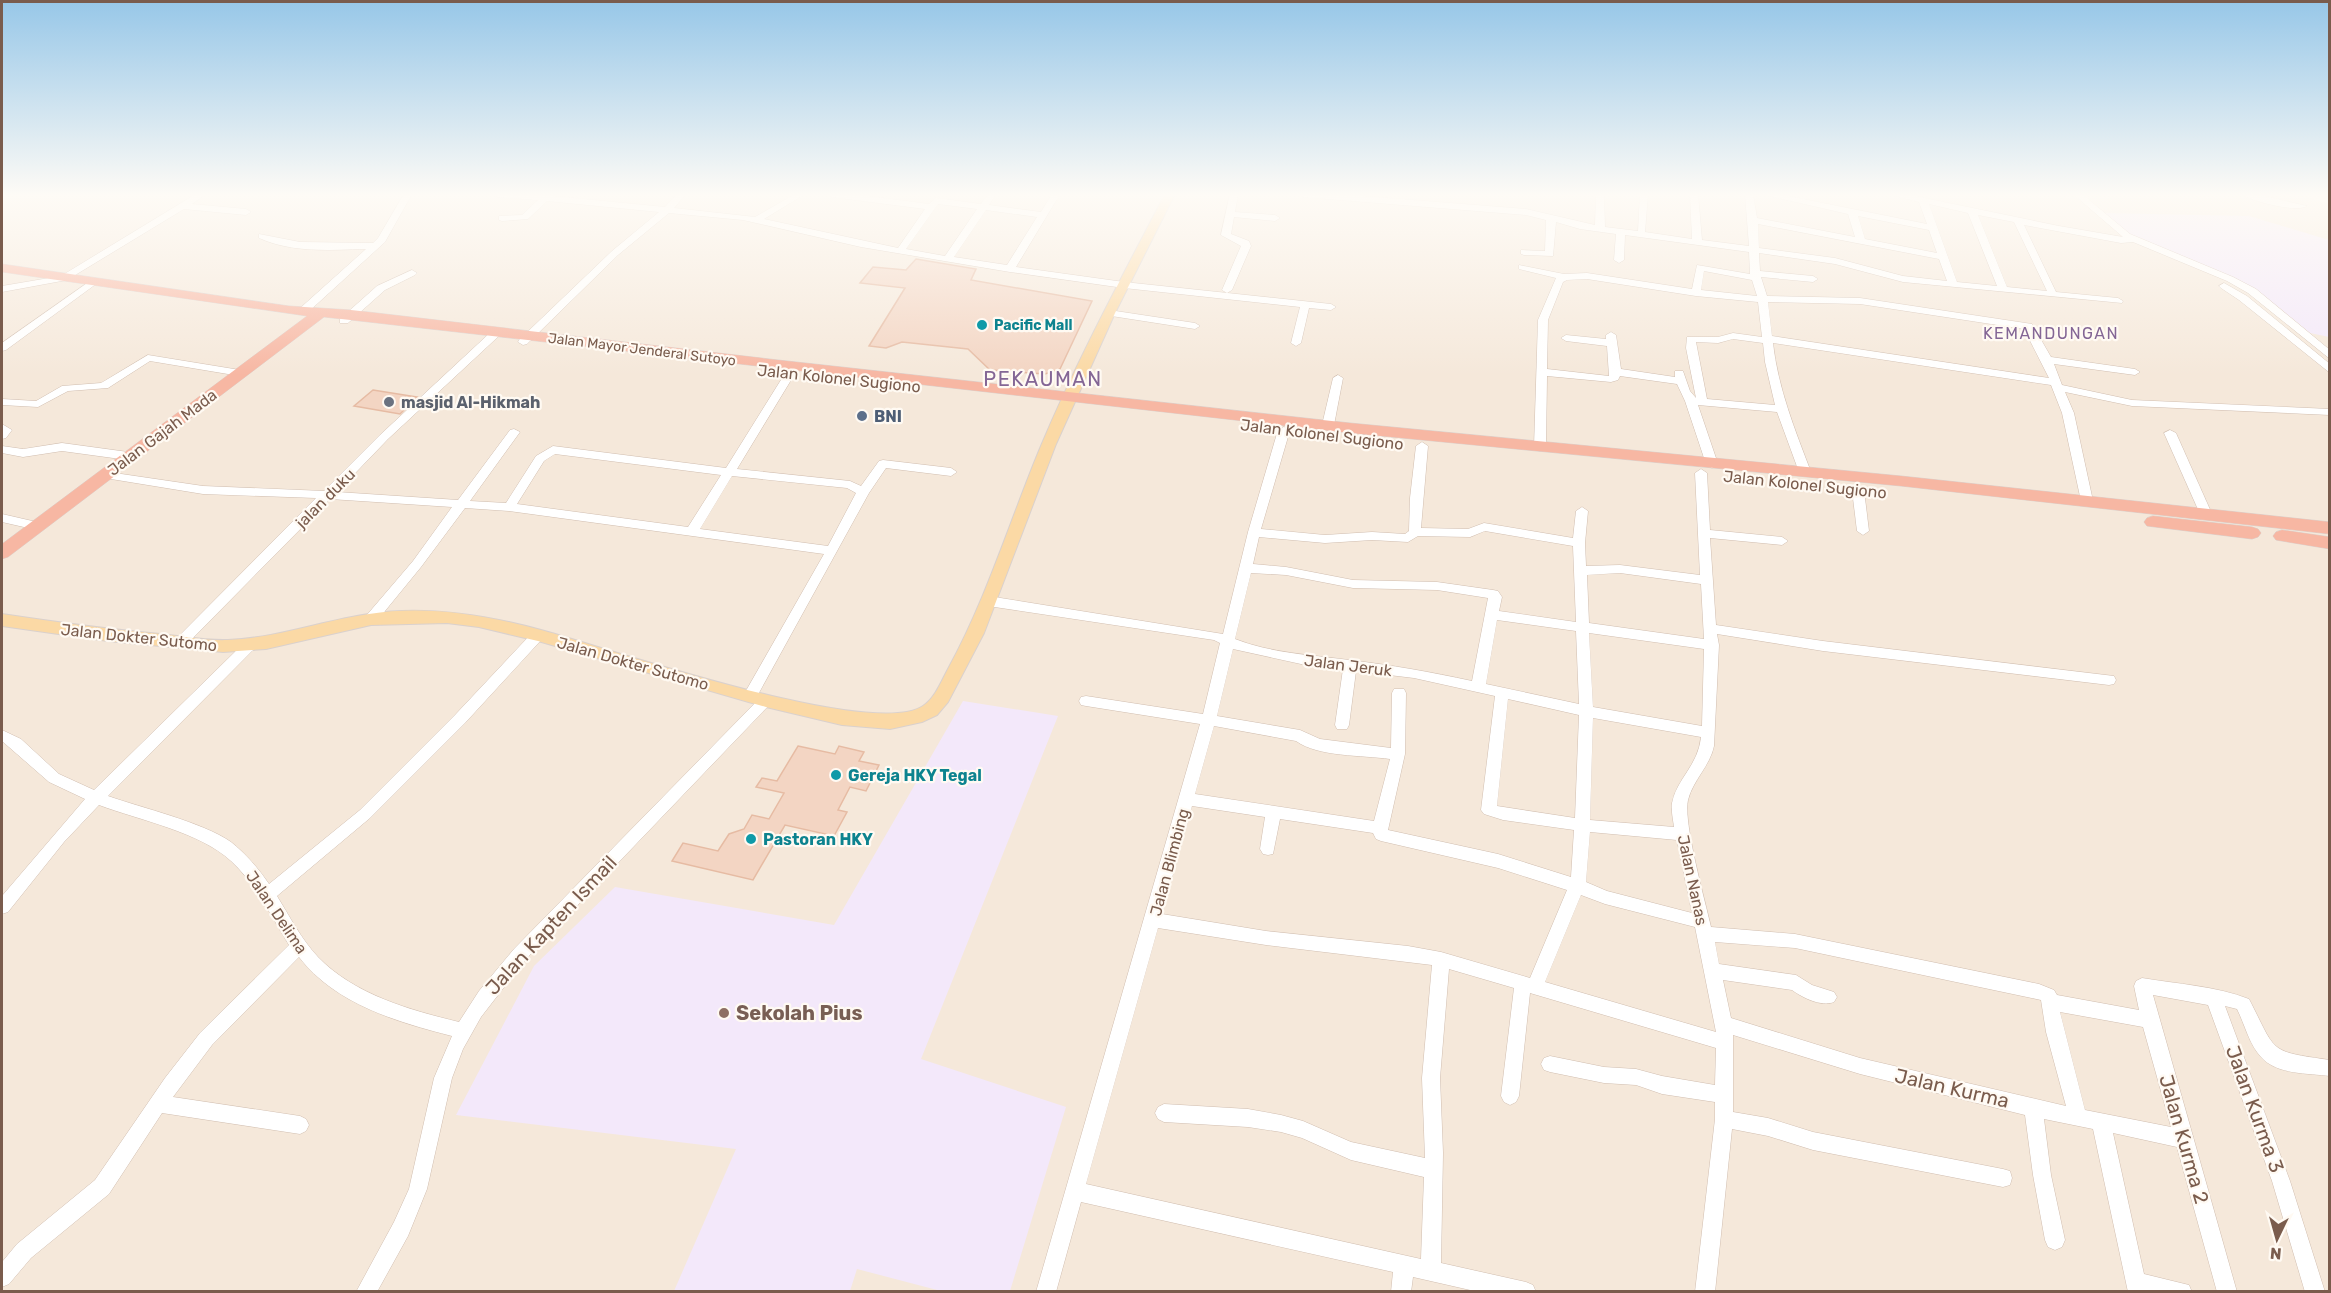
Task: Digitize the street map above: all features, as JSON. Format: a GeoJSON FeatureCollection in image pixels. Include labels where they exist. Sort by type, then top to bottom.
{"type":"FeatureCollection","features":[{"type":"Feature","properties":{"kind":"highway","name":"Jalan Kolonel Sugiono"},"geometry":{"type":"LineString","coordinates":[[2,268],[311,313],[494,335],[1068,401],[1540,447],[1858,490],[2149,514],[2206,514],[2330,528]]}},
{"type":"Feature","properties":{"kind":"highway","name":"Jalan Gajah Mada"},"geometry":{"type":"LineString","coordinates":[[2,553],[240,374],[311,313]]}},
{"type":"Feature","properties":{"kind":"highway","name":"Jalan Kolonel Sugiono"},"geometry":{"type":"LineString","coordinates":[[1068,401],[1422,446],[1706,468],[1805,472],[2087,501],[2149,514],[2330,543]]}},
{"type":"Feature","properties":{"kind":"main road","name":"Jalan Dokter Sutomo"},"geometry":{"type":"LineString","coordinates":[[2,620],[180,643],[249,646],[371,619],[447,617],[479,621],[538,635],[758,698],[842,718],[872,722],[905,720],[921,715],[936,705],[942,697],[976,633],[1068,401],[1139,254]]}},
{"type":"Feature","properties":{"kind":"street"},"geometry":{"type":"LineString","coordinates":[[2,290],[64,278],[103,254]]}},
{"type":"Feature","properties":{"kind":"street"},"geometry":{"type":"LineString","coordinates":[[311,313],[368,254]]}},
{"type":"Feature","properties":{"kind":"street"},"geometry":{"type":"LineString","coordinates":[[526,338],[614,254]]}},
{"type":"Feature","properties":{"kind":"street"},"geometry":{"type":"LineString","coordinates":[[918,254],[1124,285],[1331,307]]}},
{"type":"Feature","properties":{"kind":"street"},"geometry":{"type":"LineString","coordinates":[[948,260],[952,254]]}},
{"type":"Feature","properties":{"kind":"street"},"geometry":{"type":"LineString","coordinates":[[1010,269],[1019,254]]}},
{"type":"Feature","properties":{"kind":"street"},"geometry":{"type":"LineString","coordinates":[[1227,290],[1242,254]]}},
{"type":"Feature","properties":{"kind":"street"},"geometry":{"type":"LineString","coordinates":[[1618,260],[1619,254]]}},
{"type":"Feature","properties":{"kind":"street"},"geometry":{"type":"LineString","coordinates":[[1754,254],[1755,276],[1764,300],[1770,362],[1782,409],[1805,472]]}},
{"type":"Feature","properties":{"kind":"street"},"geometry":{"type":"LineString","coordinates":[[1790,254],[1835,261],[1903,279],[2118,301]]}},
{"type":"Feature","properties":{"kind":"street"},"geometry":{"type":"LineString","coordinates":[[1929,254],[1942,257],[1953,284]]}},
{"type":"Feature","properties":{"kind":"street"},"geometry":{"type":"LineString","coordinates":[[1989,254],[2002,286]]}},
{"type":"Feature","properties":{"kind":"street"},"geometry":{"type":"LineString","coordinates":[[2034,254],[2052,291]]}},
{"type":"Feature","properties":{"kind":"street"},"geometry":{"type":"LineString","coordinates":[[2154,254],[2236,293],[2330,370]]}},
{"type":"Feature","properties":{"kind":"street"},"geometry":{"type":"LineString","coordinates":[[2171,254],[2230,279],[2252,291],[2330,356]]}},
{"type":"Feature","properties":{"kind":"street"},"geometry":{"type":"LineString","coordinates":[[1522,267],[1564,277],[1587,276],[1696,293],[1764,300],[1860,301],[2028,326],[2047,360],[2068,413],[2087,501]]}},
{"type":"Feature","properties":{"kind":"street"},"geometry":{"type":"LineString","coordinates":[[1696,293],[1700,267],[1755,276],[1813,279]]}},
{"type":"Feature","properties":{"kind":"street"},"geometry":{"type":"LineString","coordinates":[[348,317],[381,288],[412,273]]}},
{"type":"Feature","properties":{"kind":"street"},"geometry":{"type":"LineString","coordinates":[[1540,447],[1543,320],[1559,281],[1564,277]]}},
{"type":"Feature","properties":{"kind":"street"},"geometry":{"type":"LineString","coordinates":[[2,348],[93,282]]}},
{"type":"Feature","properties":{"kind":"street"},"geometry":{"type":"LineString","coordinates":[[1296,343],[1305,305]]}},
{"type":"Feature","properties":{"kind":"street"},"geometry":{"type":"LineString","coordinates":[[1109,313],[1195,326]]}},
{"type":"Feature","properties":{"kind":"street","name":"jalan duku"},"geometry":{"type":"LineString","coordinates":[[180,643],[384,437],[494,335]]}},
{"type":"Feature","properties":{"kind":"street"},"geometry":{"type":"LineString","coordinates":[[1697,401],[1691,339],[1718,340],[1733,336],[1862,351],[2057,385],[2140,404],[2330,412]]}},
{"type":"Feature","properties":{"kind":"street"},"geometry":{"type":"LineString","coordinates":[[1542,372],[1613,379],[1616,372],[1611,339],[1566,338]]}},
{"type":"Feature","properties":{"kind":"street"},"geometry":{"type":"LineString","coordinates":[[2,402],[38,404],[66,388],[104,386],[148,358],[240,374]]}},
{"type":"Feature","properties":{"kind":"street"},"geometry":{"type":"LineString","coordinates":[[2047,360],[2135,372]]}},
{"type":"Feature","properties":{"kind":"street"},"geometry":{"type":"LineString","coordinates":[[693,530],[792,370]]}},
{"type":"Feature","properties":{"kind":"street"},"geometry":{"type":"LineString","coordinates":[[1616,372],[1680,377],[1697,401],[1782,409]]}},
{"type":"Feature","properties":{"kind":"street"},"geometry":{"type":"LineString","coordinates":[[1328,425],[1338,378]]}},
{"type":"Feature","properties":{"kind":"street","name":"Jalan Nanas"},"geometry":{"type":"LineString","coordinates":[[1697,401],[1706,468],[1703,533],[1712,645],[1707,748],[1704,759],[1689,782],[1680,802],[1683,834],[1725,1034],[1722,1095],[1724,1119],[1705,1292]]}},
{"type":"Feature","properties":{"kind":"street"},"geometry":{"type":"LineString","coordinates":[[2,427],[6,430],[2,436]]}},
{"type":"Feature","properties":{"kind":"street","name":"Jalan Blimbing"},"geometry":{"type":"LineString","coordinates":[[1046,1292],[1209,719],[1254,532],[1284,430]]}},
{"type":"Feature","properties":{"kind":"street"},"geometry":{"type":"LineString","coordinates":[[371,619],[417,564],[514,432]]}},
{"type":"Feature","properties":{"kind":"street"},"geometry":{"type":"LineString","coordinates":[[2170,433],[2206,514]]}},
{"type":"Feature","properties":{"kind":"street"},"geometry":{"type":"LineString","coordinates":[[1415,532],[1422,446]]}},
{"type":"Feature","properties":{"kind":"street"},"geometry":{"type":"LineString","coordinates":[[2,450],[23,453],[62,447],[128,456]]}},
{"type":"Feature","properties":{"kind":"street"},"geometry":{"type":"LineString","coordinates":[[509,507],[540,459],[554,450],[850,485],[863,492]]}},
{"type":"Feature","properties":{"kind":"street","name":"Jalan Kapten Ismail"},"geometry":{"type":"LineString","coordinates":[[366,1292],[389,1253],[418,1188],[443,1078],[464,1031],[494,983],[758,698],[832,550],[863,492],[883,464],[904,464],[951,472]]}},
{"type":"Feature","properties":{"kind":"street"},"geometry":{"type":"LineString","coordinates":[[105,474],[203,490],[328,495],[509,507],[832,550]]}},
{"type":"Feature","properties":{"kind":"street"},"geometry":{"type":"LineString","coordinates":[[1858,490],[1863,531]]}},
{"type":"Feature","properties":{"kind":"street"},"geometry":{"type":"LineString","coordinates":[[1510,1096],[1529,986],[1577,886],[1581,863],[1586,711],[1579,543],[1582,512]]}},
{"type":"Feature","properties":{"kind":"street"},"geometry":{"type":"LineString","coordinates":[[2,518],[37,526]]}},
{"type":"Feature","properties":{"kind":"street"},"geometry":{"type":"LineString","coordinates":[[1254,532],[1325,539],[1372,536],[1408,538],[1415,532],[1470,533],[1484,527],[1579,543]]}},
{"type":"Feature","properties":{"kind":"street"},"geometry":{"type":"LineString","coordinates":[[1703,533],[1782,542]]}},
{"type":"Feature","properties":{"kind":"street"},"geometry":{"type":"LineString","coordinates":[[1245,568],[1286,571],[1353,584],[1437,586],[1493,594],[1495,597],[1493,615],[1478,688]]}},
{"type":"Feature","properties":{"kind":"street"},"geometry":{"type":"LineString","coordinates":[[1581,571],[1620,569],[1707,580]]}},
{"type":"Feature","properties":{"kind":"street","name":"Jalan Jeruk"},"geometry":{"type":"LineString","coordinates":[[988,601],[1207,635],[1227,640],[1244,648],[1300,659],[1414,673],[1586,711],[1708,732]]}},
{"type":"Feature","properties":{"kind":"street"},"geometry":{"type":"LineString","coordinates":[[1493,615],[1712,645]]}},
{"type":"Feature","properties":{"kind":"street"},"geometry":{"type":"LineString","coordinates":[[1712,629],[1823,646],[2109,680]]}},
{"type":"Feature","properties":{"kind":"street"},"geometry":{"type":"LineString","coordinates":[[268,894],[365,813],[460,719],[538,635]]}},
{"type":"Feature","properties":{"kind":"street"},"geometry":{"type":"LineString","coordinates":[[2,907],[29,872],[98,797],[249,646]]}},
{"type":"Feature","properties":{"kind":"street"},"geometry":{"type":"LineString","coordinates":[[1342,725],[1350,665]]}},
{"type":"Feature","properties":{"kind":"street"},"geometry":{"type":"LineString","coordinates":[[1399,693],[1398,754],[1379,833],[1383,836],[1498,861],[1702,928],[1795,941],[2048,995],[2078,1117]]}},
{"type":"Feature","properties":{"kind":"street"},"geometry":{"type":"LineString","coordinates":[[1502,693],[1489,810],[1581,825],[1683,834]]}},
{"type":"Feature","properties":{"kind":"street"},"geometry":{"type":"LineString","coordinates":[[1086,701],[1209,719],[1300,736],[1310,743],[1320,745],[1398,754]]}},
{"type":"Feature","properties":{"kind":"street","name":"Jalan Delima"},"geometry":{"type":"LineString","coordinates":[[2,735],[15,742],[39,767],[54,778],[98,797],[193,831],[223,846],[242,862],[268,894],[310,960],[336,983],[400,1012],[464,1031]]}},
{"type":"Feature","properties":{"kind":"street"},"geometry":{"type":"LineString","coordinates":[[1185,799],[1380,828]]}},
{"type":"Feature","properties":{"kind":"street"},"geometry":{"type":"LineString","coordinates":[[1268,849],[1273,812]]}},
{"type":"Feature","properties":{"kind":"street","name":"Jalan Kurma"},"geometry":{"type":"LineString","coordinates":[[1153,920],[1266,938],[1408,953],[1441,959],[1529,986],[1725,1034],[2033,1108],[2184,1138]]}},
{"type":"Feature","properties":{"kind":"street"},"geometry":{"type":"LineString","coordinates":[[2,1277],[30,1245],[102,1187],[177,1076],[219,1023],[299,946]]}},
{"type":"Feature","properties":{"kind":"street"},"geometry":{"type":"LineString","coordinates":[[1431,1270],[1434,1169],[1431,1078],[1441,959]]}},
{"type":"Feature","properties":{"kind":"street"},"geometry":{"type":"LineString","coordinates":[[1713,971],[1796,982],[1807,991],[1828,997]]}},
{"type":"Feature","properties":{"kind":"street","name":"Jalan Kurma 2"},"geometry":{"type":"LineString","coordinates":[[2214,998],[2142,986],[2228,1292]]}},
{"type":"Feature","properties":{"kind":"street"},"geometry":{"type":"LineString","coordinates":[[2214,998],[2227,998],[2243,1005],[2267,1051],[2275,1057],[2294,1063],[2330,1068]]}},
{"type":"Feature","properties":{"kind":"street","name":"Jalan Kurma 3"},"geometry":{"type":"LineString","coordinates":[[2214,998],[2281,1181],[2315,1292]]}},
{"type":"Feature","properties":{"kind":"street"},"geometry":{"type":"LineString","coordinates":[[2050,1002],[2150,1020]]}},
{"type":"Feature","properties":{"kind":"street"},"geometry":{"type":"LineString","coordinates":[[1550,1064],[1604,1075],[1636,1077],[1722,1095]]}},
{"type":"Feature","properties":{"kind":"street"},"geometry":{"type":"LineString","coordinates":[[159,1104],[300,1125]]}},
{"type":"Feature","properties":{"kind":"street"},"geometry":{"type":"LineString","coordinates":[[2033,1108],[2042,1175],[2055,1240]]}},
{"type":"Feature","properties":{"kind":"street"},"geometry":{"type":"LineString","coordinates":[[1164,1113],[1252,1119],[1284,1124],[1299,1128],[1339,1147],[1369,1156],[1434,1169]]}},
{"type":"Feature","properties":{"kind":"street"},"geometry":{"type":"LineString","coordinates":[[1724,1119],[1768,1127],[1813,1142],[2003,1178]]}},
{"type":"Feature","properties":{"kind":"street"},"geometry":{"type":"LineString","coordinates":[[2101,1122],[2137,1287],[2182,1292]]}},
{"type":"Feature","properties":{"kind":"street"},"geometry":{"type":"LineString","coordinates":[[1074,1191],[1431,1270],[1487,1287],[1526,1292]]}},
{"type":"Feature","properties":{"kind":"street"},"geometry":{"type":"LineString","coordinates":[[1401,1292],[1404,1264]]}},
{"type":"Feature","properties":{"kind":"shaded area"},"geometry":{"type":"Polygon","coordinates":[[[2,254],[2329,254],[2329,1291],[2,1292],[2,254]]]}},
{"type":"Feature","properties":{"kind":"shaded area"},"geometry":{"type":"Polygon","coordinates":[[[2174,254],[2329,254],[2329,337],[2310,333],[2278,307],[2232,279],[2174,254]]]}},
{"type":"Feature","properties":{"kind":"shaded area","name":"Sekolah Pius"},"geometry":{"type":"Polygon","coordinates":[[[963,701],[1058,716],[921,1059],[1066,1107],[1010,1291],[941,1291],[857,1269],[850,1291],[674,1291],[736,1149],[456,1115],[534,966],[615,887],[834,925],[963,701]]]}},
{"type":"Feature","properties":{"kind":"building","name":"Pacific Mall"},"geometry":{"type":"Polygon","coordinates":[[[916,259],[976,269],[971,280],[1092,301],[1060,369],[1045,374],[990,370],[968,349],[902,342],[886,348],[869,346],[905,288],[860,283],[873,267],[906,270],[916,259]]]}},
{"type":"Feature","properties":{"kind":"building","name":"masjid Al-Hikmah"},"geometry":{"type":"Polygon","coordinates":[[[373,390],[417,397],[400,414],[354,406],[373,390]]]}},
{"type":"Feature","properties":{"kind":"building"},"geometry":{"type":"Polygon","coordinates":[[[798,746],[835,754],[839,746],[864,752],[859,761],[879,765],[866,791],[850,787],[838,810],[847,812],[834,836],[785,825],[753,880],[672,861],[683,843],[718,851],[729,834],[744,829],[752,815],[769,819],[784,793],[756,787],[762,778],[777,781],[798,746]]]}},
{"type":"Feature","properties":{"kind":"place","name":"Pacific Mall"},"geometry":{"type":"Point","coordinates":[982,325]}},
{"type":"Feature","properties":{"kind":"place","name":"masjid Al-Hikmah"},"geometry":{"type":"Point","coordinates":[389,402]}},
{"type":"Feature","properties":{"kind":"place","name":"BNI"},"geometry":{"type":"Point","coordinates":[862,416]}},
{"type":"Feature","properties":{"kind":"place","name":"Gereja HKY Tegal"},"geometry":{"type":"Point","coordinates":[836,775]}},
{"type":"Feature","properties":{"kind":"place","name":"Pastoran HKY"},"geometry":{"type":"Point","coordinates":[751,839]}},
{"type":"Feature","properties":{"kind":"place","name":"Sekolah Pius"},"geometry":{"type":"Point","coordinates":[724,1013]}},
{"type":"Feature","properties":{"kind":"district","name":"KEMANDUNGAN"},"geometry":{"type":"Point","coordinates":[2051,333]}},
{"type":"Feature","properties":{"kind":"district","name":"PEKAUMAN"},"geometry":{"type":"Point","coordinates":[1043,379]}}]}
